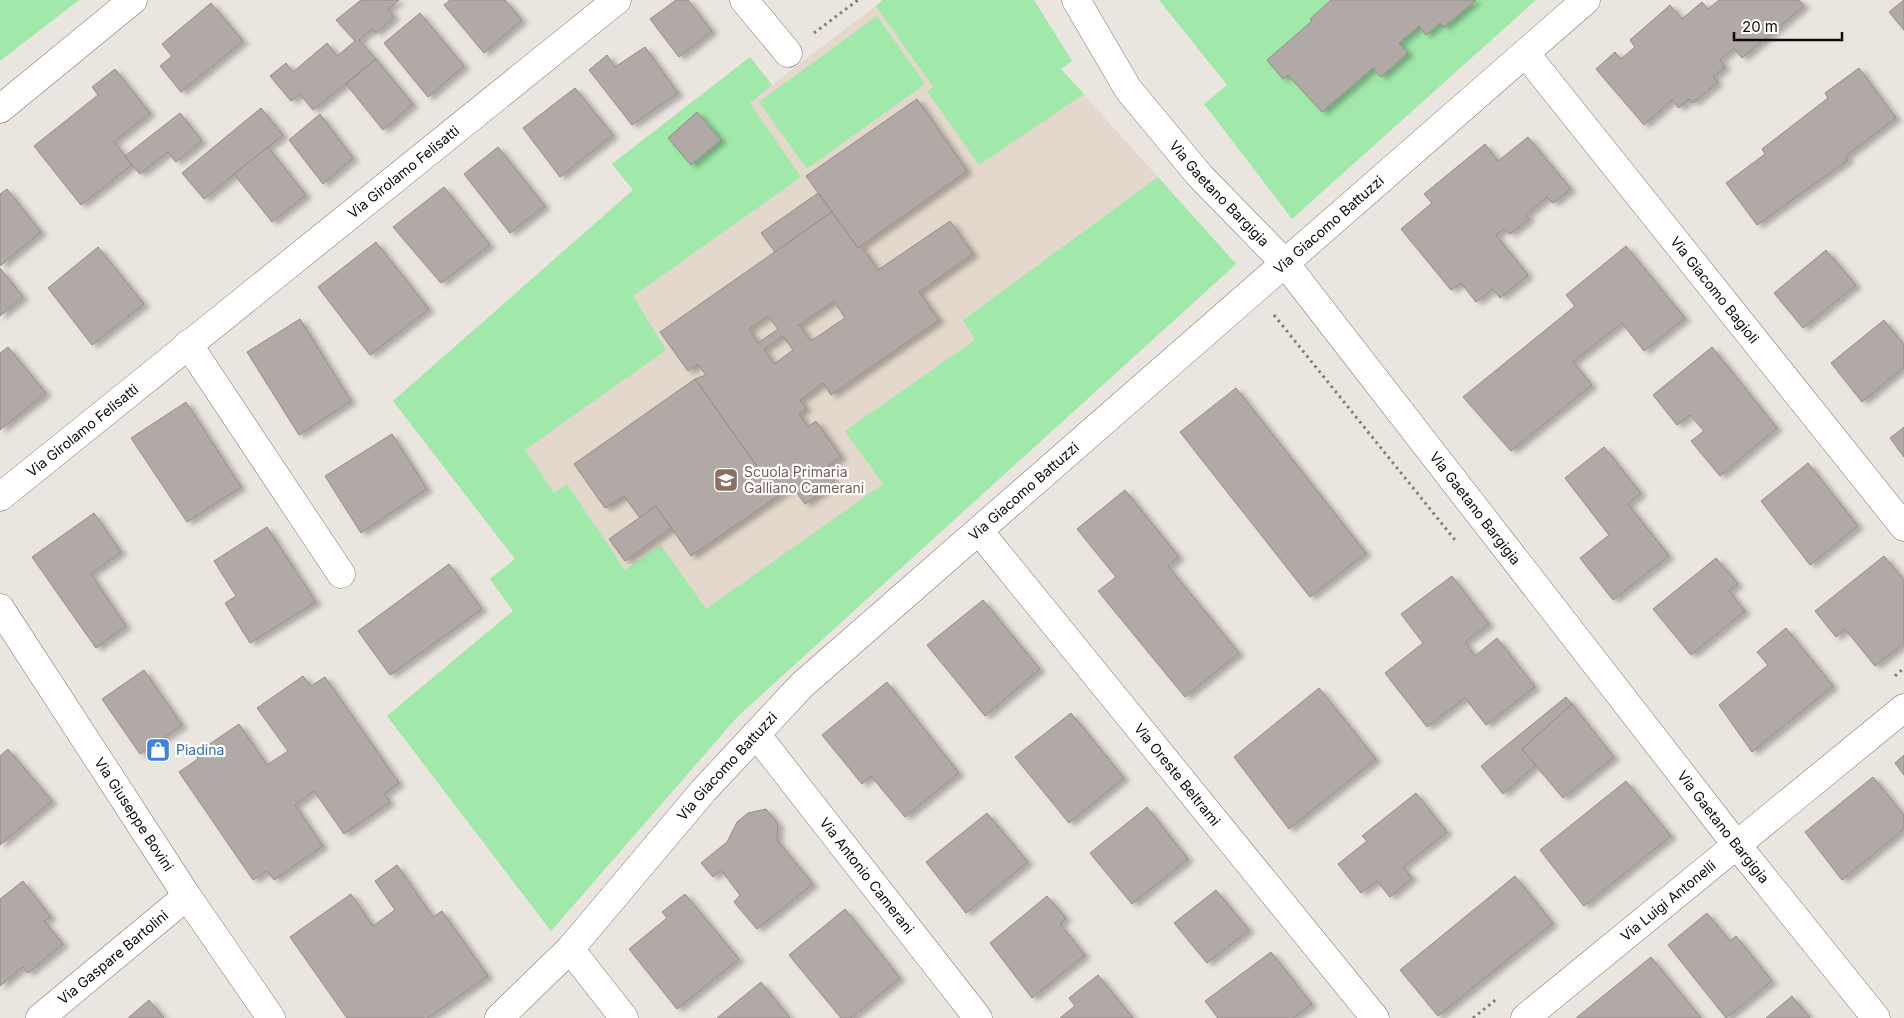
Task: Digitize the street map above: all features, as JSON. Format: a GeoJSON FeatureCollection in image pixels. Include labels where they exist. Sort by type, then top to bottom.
{"type":"FeatureCollection","features":[{"type":"Feature","properties":{"kind":"street"},"geometry":{"type":"LineString","coordinates":[[0,109],[133,0]]}},
{"type":"Feature","properties":{"kind":"street","name":"Via Girolamo Felisatti"},"geometry":{"type":"LineString","coordinates":[[0,497],[617,0]]}},
{"type":"Feature","properties":{"kind":"street"},"geometry":{"type":"LineString","coordinates":[[744,0],[788,53]]}},
{"type":"Feature","properties":{"kind":"street","name":"Via Gaetano Bargigia"},"geometry":{"type":"LineString","coordinates":[[1076,0],[1128,89],[1200,176],[1284,262],[1876,1018]]}},
{"type":"Feature","properties":{"kind":"street","name":"Via Giacomo Battuzzi"},"geometry":{"type":"LineString","coordinates":[[498,1018],[570,949],[704,790],[802,685],[1586,0]]}},
{"type":"Feature","properties":{"kind":"street","name":"Via Giacomo Bagioli"},"geometry":{"type":"LineString","coordinates":[[1526,54],[1904,527]]}},
{"type":"Feature","properties":{"kind":"street"},"geometry":{"type":"LineString","coordinates":[[188,344],[341,574]]}},
{"type":"Feature","properties":{"kind":"street","name":"Via Oreste Beltrami"},"geometry":{"type":"LineString","coordinates":[[979,531],[1375,1018]]}},
{"type":"Feature","properties":{"kind":"street","name":"Via Giuseppe Bovini"},"geometry":{"type":"LineString","coordinates":[[0,608],[187,896],[271,1018]]}},
{"type":"Feature","properties":{"kind":"street","name":"Via Luigi Antonelli"},"geometry":{"type":"LineString","coordinates":[[1525,1018],[1904,708]]}},
{"type":"Feature","properties":{"kind":"street","name":"Via Antonio Camerani"},"geometry":{"type":"LineString","coordinates":[[756,734],[978,1018]]}},
{"type":"Feature","properties":{"kind":"street","name":"Via Gaspare Bartolini"},"geometry":{"type":"LineString","coordinates":[[40,1018],[187,896]]}},
{"type":"Feature","properties":{"kind":"street"},"geometry":{"type":"LineString","coordinates":[[570,949],[624,1018]]}},
{"type":"Feature","properties":{"kind":"path"},"geometry":{"type":"LineString","coordinates":[[788,53],[858,0]]}},
{"type":"Feature","properties":{"kind":"shaded area","name":"Scuola Primaria Galliano Camerani"},"geometry":{"type":"Polygon","coordinates":[[[883,0],[1034,0],[1072,61],[1061,69],[1236,264],[738,716],[551,931],[387,716],[513,611],[490,579],[515,559],[393,401],[633,190],[612,164],[750,57],[772,85],[883,0]]]}},
{"type":"Feature","properties":{"kind":"green space"},"geometry":{"type":"Polygon","coordinates":[[[0,0],[79,0],[0,61],[0,0]]]}},
{"type":"Feature","properties":{"kind":"green space"},"geometry":{"type":"Polygon","coordinates":[[[883,0],[1034,0],[1072,61],[1061,69],[1084,94],[979,165],[927,91],[933,87],[876,6],[883,0]]]}},
{"type":"Feature","properties":{"kind":"green space"},"geometry":{"type":"Polygon","coordinates":[[[1159,0],[1536,0],[1292,219],[1204,104],[1227,85],[1159,0]]]}},
{"type":"Feature","properties":{"kind":"green space"},"geometry":{"type":"Polygon","coordinates":[[[877,16],[925,84],[807,169],[759,102],[877,16]]]}},
{"type":"Feature","properties":{"kind":"green space"},"geometry":{"type":"Polygon","coordinates":[[[750,57],[772,85],[750,103],[801,177],[633,296],[666,350],[525,450],[554,493],[567,484],[625,570],[661,545],[706,609],[883,484],[845,431],[975,340],[963,320],[1158,177],[1236,264],[738,716],[551,931],[387,716],[513,611],[490,579],[515,559],[393,401],[633,190],[612,164],[750,57]]]}},
{"type":"Feature","properties":{"kind":"building"},"geometry":{"type":"Polygon","coordinates":[[[361,0],[399,0],[388,9],[394,17],[376,33],[372,29],[359,40],[376,59],[313,110],[300,94],[291,101],[270,76],[286,63],[293,72],[327,43],[337,56],[355,41],[336,20],[361,0]]]}},
{"type":"Feature","properties":{"kind":"building"},"geometry":{"type":"Polygon","coordinates":[[[450,0],[505,0],[522,20],[484,53],[444,5],[450,0]]]}},
{"type":"Feature","properties":{"kind":"building"},"geometry":{"type":"Polygon","coordinates":[[[676,0],[688,0],[712,31],[679,57],[650,19],[676,0]]]}},
{"type":"Feature","properties":{"kind":"building"},"geometry":{"type":"Polygon","coordinates":[[[1331,0],[1476,0],[1444,27],[1440,23],[1426,35],[1419,26],[1399,43],[1408,53],[1381,77],[1373,68],[1322,112],[1288,75],[1283,79],[1267,60],[1312,21],[1310,19],[1331,0]]]}},
{"type":"Feature","properties":{"kind":"building"},"geometry":{"type":"Polygon","coordinates":[[[1719,0],[1799,0],[1804,6],[1742,58],[1734,48],[1720,60],[1725,67],[1713,77],[1718,82],[1693,103],[1689,99],[1679,108],[1672,100],[1644,125],[1596,69],[1615,52],[1621,59],[1635,47],[1630,40],[1670,5],[1682,19],[1702,2],[1708,9],[1719,0]]]}},
{"type":"Feature","properties":{"kind":"building"},"geometry":{"type":"Polygon","coordinates":[[[1904,0],[1904,30],[1889,12],[1904,0]]]}},
{"type":"Feature","properties":{"kind":"building"},"geometry":{"type":"Polygon","coordinates":[[[211,3],[243,41],[181,92],[160,66],[172,56],[162,44],[211,3]]]}},
{"type":"Feature","properties":{"kind":"building"},"geometry":{"type":"Polygon","coordinates":[[[420,13],[464,66],[428,97],[384,43],[420,13]]]}},
{"type":"Feature","properties":{"kind":"building"},"geometry":{"type":"Polygon","coordinates":[[[645,47],[678,93],[632,125],[589,70],[607,55],[615,67],[645,47]]]}},
{"type":"Feature","properties":{"kind":"building"},"geometry":{"type":"Polygon","coordinates":[[[376,59],[413,104],[383,130],[346,84],[376,59]]]}},
{"type":"Feature","properties":{"kind":"building"},"geometry":{"type":"Polygon","coordinates":[[[1859,68],[1896,118],[1846,156],[1848,160],[1757,225],[1726,183],[1765,154],[1762,149],[1828,98],[1825,93],[1859,68]]]}},
{"type":"Feature","properties":{"kind":"building"},"geometry":{"type":"Polygon","coordinates":[[[115,69],[150,113],[114,142],[132,165],[81,205],[34,146],[98,95],[92,87],[115,69]]]}},
{"type":"Feature","properties":{"kind":"building"},"geometry":{"type":"Polygon","coordinates":[[[575,88],[613,135],[560,177],[523,128],[575,88]]]}},
{"type":"Feature","properties":{"kind":"building"},"geometry":{"type":"Polygon","coordinates":[[[917,99],[967,171],[858,248],[806,176],[917,99]]]}},
{"type":"Feature","properties":{"kind":"building"},"geometry":{"type":"Polygon","coordinates":[[[261,108],[283,135],[204,199],[182,173],[261,108]]]}},
{"type":"Feature","properties":{"kind":"building"},"geometry":{"type":"Polygon","coordinates":[[[697,112],[721,140],[691,165],[668,138],[697,112]]]}},
{"type":"Feature","properties":{"kind":"building"},"geometry":{"type":"Polygon","coordinates":[[[180,113],[202,141],[176,162],[168,152],[140,174],[125,156],[180,113]]]}},
{"type":"Feature","properties":{"kind":"building"},"geometry":{"type":"Polygon","coordinates":[[[320,114],[353,158],[323,184],[289,140],[320,114]]]}},
{"type":"Feature","properties":{"kind":"building"},"geometry":{"type":"Polygon","coordinates":[[[1528,137],[1571,189],[1553,203],[1547,197],[1526,215],[1529,219],[1510,234],[1504,229],[1496,235],[1528,275],[1500,298],[1493,289],[1476,302],[1461,283],[1451,290],[1401,229],[1432,203],[1424,194],[1485,144],[1498,161],[1528,137]]]}},
{"type":"Feature","properties":{"kind":"building"},"geometry":{"type":"Polygon","coordinates":[[[268,147],[306,195],[272,222],[234,174],[268,147]]]}},
{"type":"Feature","properties":{"kind":"building"},"geometry":{"type":"Polygon","coordinates":[[[498,147],[545,206],[510,233],[464,174],[498,147]]]}},
{"type":"Feature","properties":{"kind":"building"},"geometry":{"type":"Polygon","coordinates":[[[444,187],[490,245],[441,283],[393,227],[444,187]]]}},
{"type":"Feature","properties":{"kind":"building"},"geometry":{"type":"Polygon","coordinates":[[[7,189],[41,232],[0,266],[0,194],[7,189]]]}},
{"type":"Feature","properties":{"kind":"building"},"geometry":{"type":"Polygon","coordinates":[[[818,193],[832,212],[775,252],[761,233],[818,193]]]}},
{"type":"Feature","properties":{"kind":"building"},"geometry":{"type":"Polygon","coordinates":[[[832,212],[858,248],[861,246],[878,270],[950,221],[973,254],[919,292],[939,320],[831,395],[823,383],[800,400],[806,408],[799,414],[808,427],[816,421],[841,457],[824,468],[835,483],[805,504],[792,486],[778,496],[695,379],[706,375],[698,364],[688,371],[660,332],[832,212]],[[834,301],[799,325],[811,341],[845,318],[834,301]],[[768,316],[749,329],[758,343],[778,329],[768,316]],[[783,336],[764,349],[774,364],[793,350],[783,336]]]}},
{"type":"Feature","properties":{"kind":"building"},"geometry":{"type":"Polygon","coordinates":[[[376,242],[429,309],[370,355],[318,287],[376,242]]]}},
{"type":"Feature","properties":{"kind":"building"},"geometry":{"type":"Polygon","coordinates":[[[1626,246],[1685,318],[1644,351],[1622,323],[1573,362],[1592,385],[1511,451],[1463,397],[1575,306],[1566,295],[1626,246]]]}},
{"type":"Feature","properties":{"kind":"building"},"geometry":{"type":"Polygon","coordinates":[[[98,247],[144,304],[92,345],[48,288],[98,247]]]}},
{"type":"Feature","properties":{"kind":"building"},"geometry":{"type":"Polygon","coordinates":[[[1826,250],[1856,285],[1803,328],[1774,293],[1826,250]]]}},
{"type":"Feature","properties":{"kind":"building"},"geometry":{"type":"Polygon","coordinates":[[[0,268],[23,297],[0,316],[0,268]]]}},
{"type":"Feature","properties":{"kind":"building"},"geometry":{"type":"Polygon","coordinates":[[[300,319],[351,401],[299,435],[247,352],[300,319]]]}},
{"type":"Feature","properties":{"kind":"building"},"geometry":{"type":"Polygon","coordinates":[[[1884,320],[1904,345],[1904,367],[1862,402],[1831,363],[1884,320]]]}},
{"type":"Feature","properties":{"kind":"building"},"geometry":{"type":"Polygon","coordinates":[[[8,347],[46,393],[0,430],[0,353],[8,347]]]}},
{"type":"Feature","properties":{"kind":"building"},"geometry":{"type":"Polygon","coordinates":[[[1712,347],[1777,428],[1720,476],[1691,441],[1704,431],[1690,415],[1677,425],[1653,395],[1712,347]]]}},
{"type":"Feature","properties":{"kind":"building"},"geometry":{"type":"Polygon","coordinates":[[[695,379],[778,496],[691,556],[656,506],[640,518],[624,496],[605,508],[574,464],[695,379]]]}},
{"type":"Feature","properties":{"kind":"building"},"geometry":{"type":"Polygon","coordinates":[[[1236,388],[1366,553],[1310,597],[1180,432],[1236,388]]]}},
{"type":"Feature","properties":{"kind":"building"},"geometry":{"type":"Polygon","coordinates":[[[186,402],[241,487],[187,522],[131,438],[186,402]]]}},
{"type":"Feature","properties":{"kind":"building"},"geometry":{"type":"Polygon","coordinates":[[[1904,427],[1904,457],[1890,438],[1904,427]]]}},
{"type":"Feature","properties":{"kind":"building"},"geometry":{"type":"Polygon","coordinates":[[[392,434],[427,489],[361,533],[325,476],[392,434]]]}},
{"type":"Feature","properties":{"kind":"building"},"geometry":{"type":"Polygon","coordinates":[[[1604,447],[1641,493],[1628,504],[1669,556],[1613,600],[1580,558],[1609,535],[1565,478],[1604,447]]]}},
{"type":"Feature","properties":{"kind":"building"},"geometry":{"type":"Polygon","coordinates":[[[1808,463],[1858,526],[1810,565],[1761,501],[1808,463]]]}},
{"type":"Feature","properties":{"kind":"building"},"geometry":{"type":"Polygon","coordinates":[[[1125,490],[1179,557],[1168,566],[1239,653],[1185,697],[1098,591],[1116,577],[1077,529],[1125,490]]]}},
{"type":"Feature","properties":{"kind":"building"},"geometry":{"type":"Polygon","coordinates":[[[656,506],[671,528],[625,561],[609,539],[656,506]]]}},
{"type":"Feature","properties":{"kind":"building"},"geometry":{"type":"Polygon","coordinates":[[[94,513],[121,552],[91,574],[126,626],[96,648],[32,557],[94,513]]]}},
{"type":"Feature","properties":{"kind":"building"},"geometry":{"type":"Polygon","coordinates":[[[267,527],[316,602],[250,643],[225,603],[236,596],[214,561],[267,527]]]}},
{"type":"Feature","properties":{"kind":"building"},"geometry":{"type":"Polygon","coordinates":[[[1884,556],[1904,580],[1904,643],[1875,666],[1845,629],[1836,637],[1815,611],[1884,556]]]}},
{"type":"Feature","properties":{"kind":"building"},"geometry":{"type":"Polygon","coordinates":[[[1716,558],[1738,584],[1729,591],[1745,611],[1691,655],[1653,609],[1716,558]]]}},
{"type":"Feature","properties":{"kind":"building"},"geometry":{"type":"Polygon","coordinates":[[[449,564],[482,609],[390,675],[358,631],[449,564]]]}},
{"type":"Feature","properties":{"kind":"building"},"geometry":{"type":"Polygon","coordinates":[[[1452,576],[1489,624],[1465,642],[1475,656],[1497,638],[1535,687],[1486,725],[1465,698],[1427,727],[1385,673],[1423,643],[1401,614],[1452,576]]]}},
{"type":"Feature","properties":{"kind":"building"},"geometry":{"type":"Polygon","coordinates":[[[983,600],[1040,669],[985,716],[927,645],[983,600]]]}},
{"type":"Feature","properties":{"kind":"building"},"geometry":{"type":"Polygon","coordinates":[[[1786,628],[1833,686],[1752,752],[1719,705],[1768,665],[1757,652],[1786,628]]]}},
{"type":"Feature","properties":{"kind":"building"},"geometry":{"type":"Polygon","coordinates":[[[144,670],[182,725],[140,754],[102,699],[144,670]]]}},
{"type":"Feature","properties":{"kind":"building"},"geometry":{"type":"Polygon","coordinates":[[[303,676],[311,686],[325,677],[399,783],[384,794],[390,802],[344,834],[314,791],[295,805],[323,846],[274,880],[267,871],[253,880],[179,772],[198,759],[195,754],[239,724],[267,765],[288,751],[257,708],[303,676]]]}},
{"type":"Feature","properties":{"kind":"building"},"geometry":{"type":"Polygon","coordinates":[[[887,682],[959,773],[905,817],[871,776],[862,784],[822,735],[887,682]]]}},
{"type":"Feature","properties":{"kind":"building"},"geometry":{"type":"Polygon","coordinates":[[[1319,688],[1376,759],[1289,829],[1234,757],[1319,688]]]}},
{"type":"Feature","properties":{"kind":"building"},"geometry":{"type":"Polygon","coordinates":[[[1566,697],[1572,704],[1522,749],[1536,765],[1503,794],[1481,766],[1566,697]]]}},
{"type":"Feature","properties":{"kind":"building"},"geometry":{"type":"Polygon","coordinates":[[[1572,704],[1614,757],[1563,798],[1522,749],[1572,704]]]}},
{"type":"Feature","properties":{"kind":"building"},"geometry":{"type":"Polygon","coordinates":[[[1071,713],[1124,778],[1069,823],[1015,757],[1071,713]]]}},
{"type":"Feature","properties":{"kind":"building"},"geometry":{"type":"Polygon","coordinates":[[[8,749],[52,801],[0,845],[0,756],[8,749]]]}},
{"type":"Feature","properties":{"kind":"building"},"geometry":{"type":"Polygon","coordinates":[[[1904,755],[1904,775],[1895,763],[1904,755]]]}},
{"type":"Feature","properties":{"kind":"building"},"geometry":{"type":"Polygon","coordinates":[[[1873,777],[1904,815],[1904,829],[1842,880],[1805,832],[1873,777]]]}},
{"type":"Feature","properties":{"kind":"building"},"geometry":{"type":"Polygon","coordinates":[[[1626,781],[1671,836],[1584,906],[1540,850],[1626,781]]]}},
{"type":"Feature","properties":{"kind":"building"},"geometry":{"type":"Polygon","coordinates":[[[1416,793],[1447,832],[1403,867],[1412,878],[1390,897],[1377,881],[1361,893],[1338,864],[1367,841],[1362,836],[1416,793]]]}},
{"type":"Feature","properties":{"kind":"building"},"geometry":{"type":"Polygon","coordinates":[[[1147,807],[1188,859],[1132,904],[1090,853],[1147,807]]]}},
{"type":"Feature","properties":{"kind":"building"},"geometry":{"type":"Polygon","coordinates":[[[766,809],[778,824],[777,840],[813,884],[757,929],[734,902],[740,895],[721,870],[713,877],[701,863],[727,842],[737,822],[748,813],[766,809]]]}},
{"type":"Feature","properties":{"kind":"building"},"geometry":{"type":"Polygon","coordinates":[[[987,813],[1028,862],[966,913],[926,862],[987,813]]]}},
{"type":"Feature","properties":{"kind":"building"},"geometry":{"type":"Polygon","coordinates":[[[397,865],[433,917],[442,911],[488,976],[428,1018],[347,1018],[290,937],[351,894],[373,926],[395,910],[375,881],[397,865]]]}},
{"type":"Feature","properties":{"kind":"building"},"geometry":{"type":"Polygon","coordinates":[[[1515,876],[1553,923],[1438,1016],[1400,970],[1515,876]]]}},
{"type":"Feature","properties":{"kind":"building"},"geometry":{"type":"Polygon","coordinates":[[[23,881],[51,917],[44,921],[63,944],[28,973],[23,967],[0,986],[0,899],[23,881]]]}},
{"type":"Feature","properties":{"kind":"building"},"geometry":{"type":"Polygon","coordinates":[[[1216,890],[1249,930],[1207,963],[1174,923],[1216,890]]]}},
{"type":"Feature","properties":{"kind":"building"},"geometry":{"type":"Polygon","coordinates":[[[685,894],[739,959],[677,1009],[629,949],[667,918],[662,912],[685,894]]]}},
{"type":"Feature","properties":{"kind":"building"},"geometry":{"type":"Polygon","coordinates":[[[1047,896],[1066,918],[1060,924],[1085,955],[1032,998],[990,943],[1047,896]]]}},
{"type":"Feature","properties":{"kind":"building"},"geometry":{"type":"Polygon","coordinates":[[[845,909],[900,978],[851,1018],[841,1018],[789,955],[845,909]]]}},
{"type":"Feature","properties":{"kind":"building"},"geometry":{"type":"Polygon","coordinates":[[[1707,913],[1730,941],[1736,936],[1772,981],[1726,1018],[1668,945],[1707,913]]]}},
{"type":"Feature","properties":{"kind":"building"},"geometry":{"type":"Polygon","coordinates":[[[1271,952],[1312,1004],[1293,1018],[1218,1018],[1205,1001],[1271,952]]]}},
{"type":"Feature","properties":{"kind":"building"},"geometry":{"type":"Polygon","coordinates":[[[1651,957],[1701,1018],[1576,1018],[1651,957]]]}},
{"type":"Feature","properties":{"kind":"building"},"geometry":{"type":"Polygon","coordinates":[[[1098,975],[1133,1018],[1060,1018],[1075,1006],[1069,998],[1098,975]]]}},
{"type":"Feature","properties":{"kind":"building"},"geometry":{"type":"Polygon","coordinates":[[[761,982],[790,1018],[717,1018],[761,982]]]}},
{"type":"Feature","properties":{"kind":"building"},"geometry":{"type":"Polygon","coordinates":[[[1792,996],[1810,1018],[1766,1018],[1792,996]]]}},
{"type":"Feature","properties":{"kind":"building"},"geometry":{"type":"Polygon","coordinates":[[[149,1000],[164,1018],[128,1018],[149,1000]]]}},
{"type":"Feature","properties":{"kind":"place","name":"Scuola Primaria Galliano Camerani"},"geometry":{"type":"Point","coordinates":[726,480]}},
{"type":"Feature","properties":{"kind":"place","name":"Piadina"},"geometry":{"type":"Point","coordinates":[158,750]}}]}
